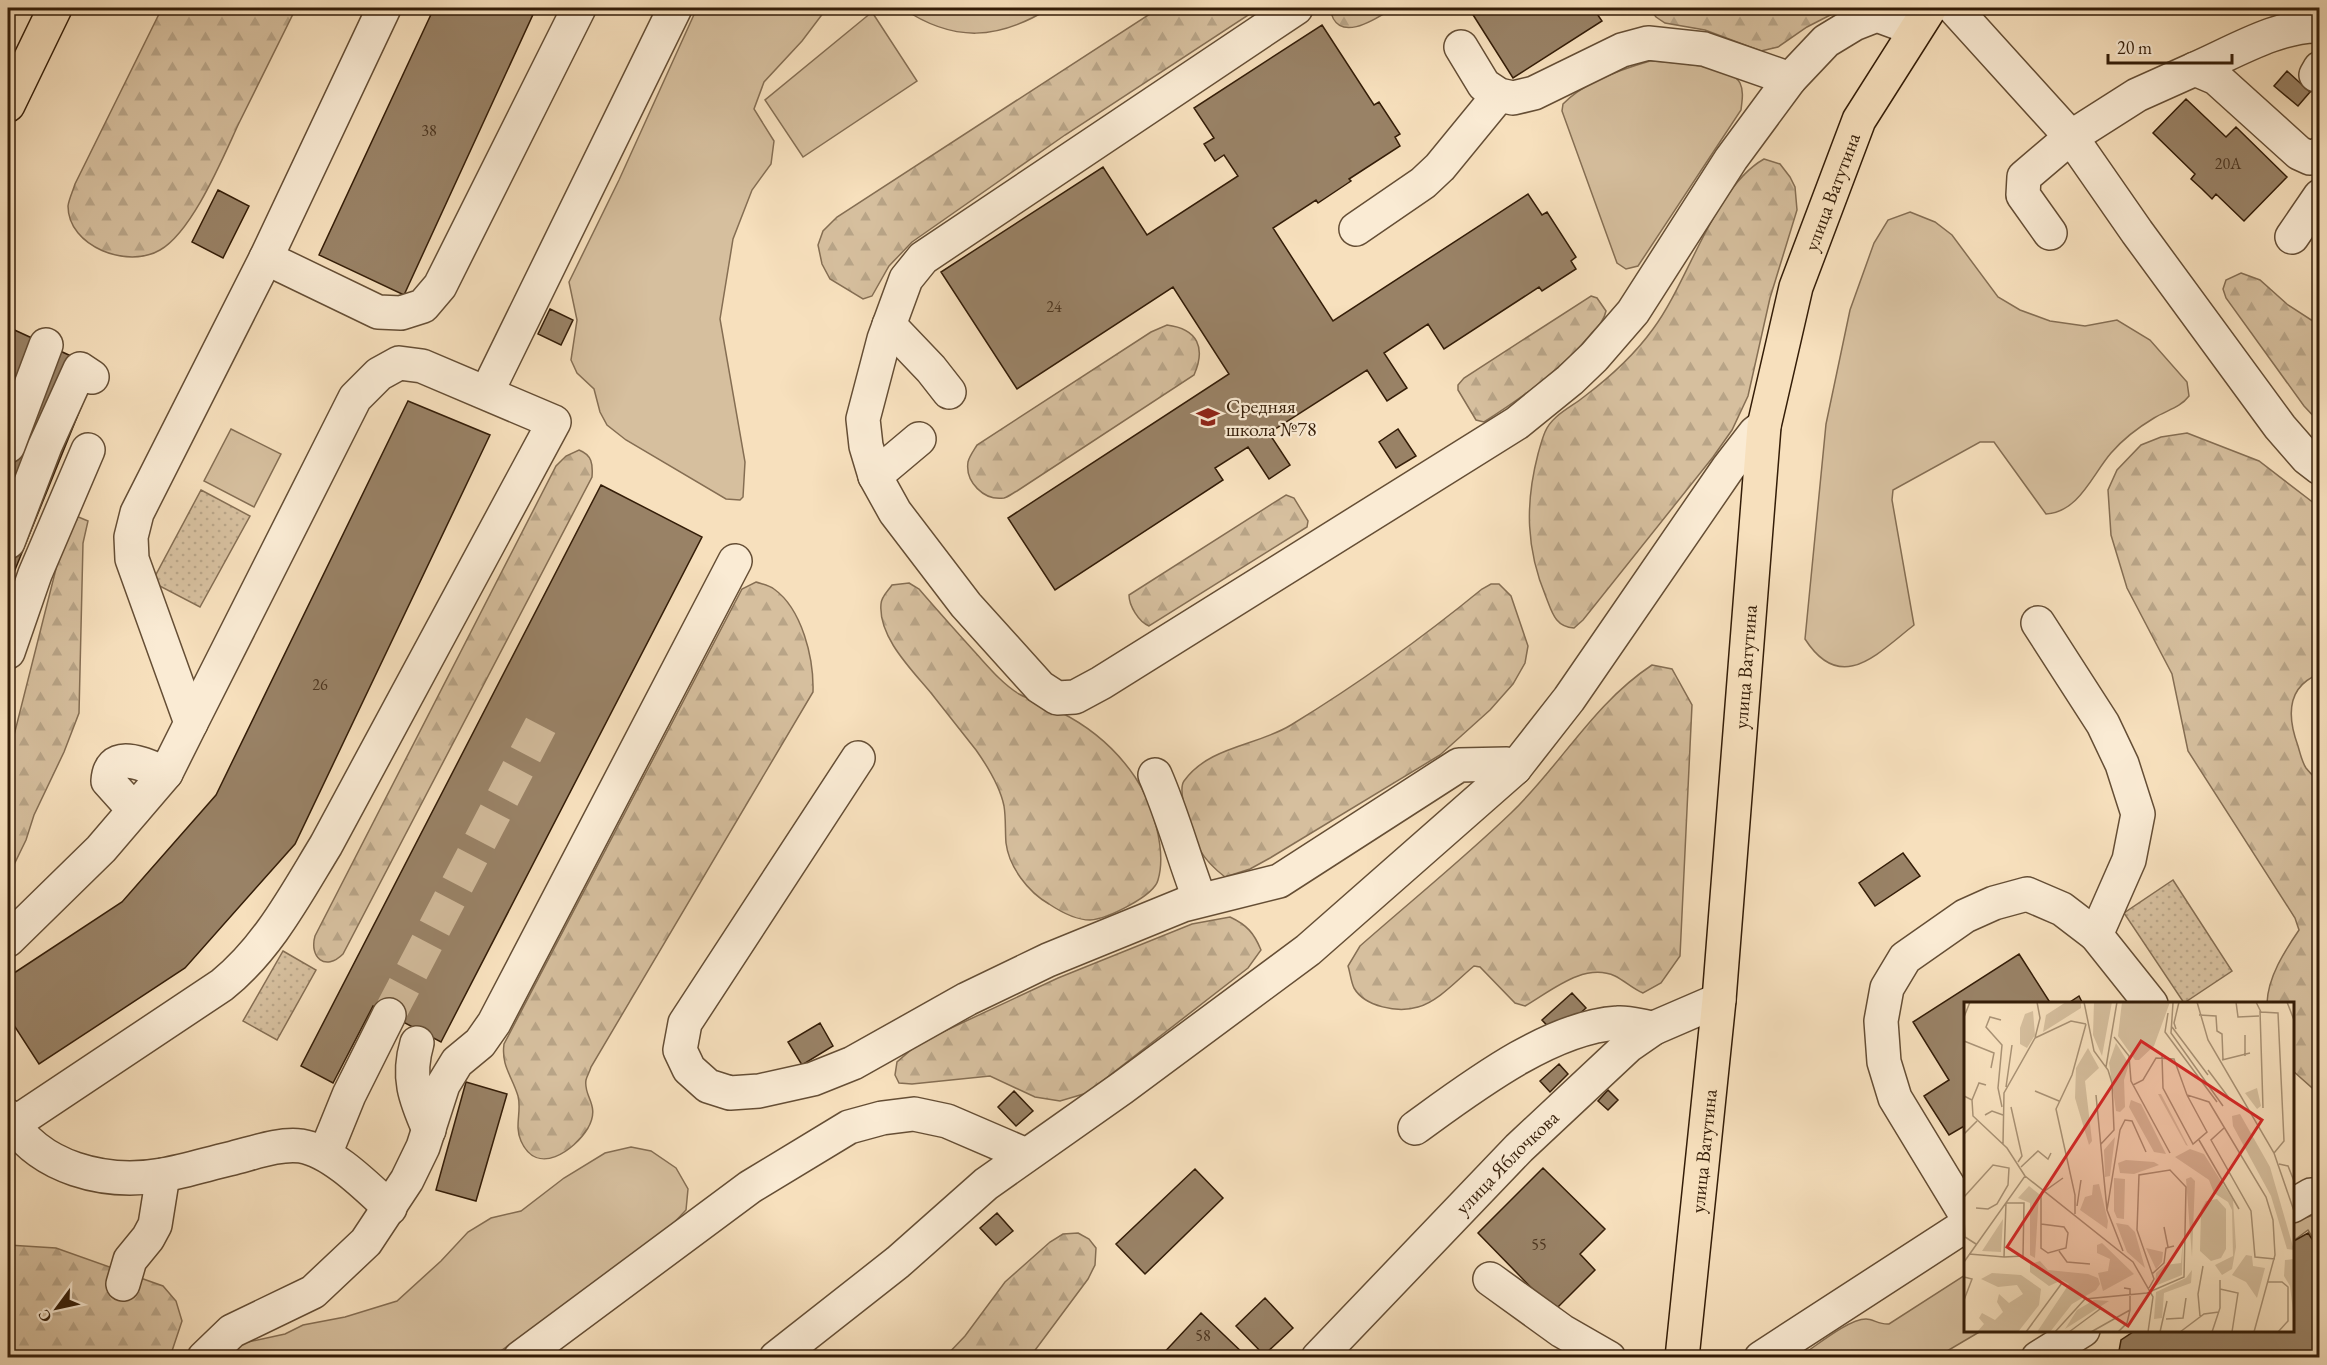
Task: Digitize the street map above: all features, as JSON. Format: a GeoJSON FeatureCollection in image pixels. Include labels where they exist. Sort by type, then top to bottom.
{"type":"FeatureCollection","features":[{"type":"Feature","properties":{"kind":"main road"},"geometry":{"type":"LineString","coordinates":[[8,105],[55,8]]}},
{"type":"Feature","properties":{"kind":"main road","name":"улица Ватутина"},"geometry":{"type":"LineString","coordinates":[[1682,1358],[1719,1000],[1764,426],[1796,287],[1859,120],[1922,18]]}},
{"type":"Feature","properties":{"kind":"street"},"geometry":{"type":"LineString","coordinates":[[192,723],[132,559],[131,537],[143,499],[266,258],[384,8]]}},
{"type":"Feature","properties":{"kind":"street"},"geometry":{"type":"LineString","coordinates":[[266,258],[378,312],[401,313],[423,306],[440,286],[579,8]]}},
{"type":"Feature","properties":{"kind":"street"},"geometry":{"type":"LineString","coordinates":[[487,392],[675,8]]}},
{"type":"Feature","properties":{"kind":"street"},"geometry":{"type":"LineString","coordinates":[[1296,8],[923,258],[906,279],[889,325],[863,419],[866,446],[875,476],[895,512],[966,605],[1040,687],[1057,698],[1075,696],[1101,683],[1507,429],[1570,380],[1594,357],[1633,312],[1731,159],[1790,79],[1826,41],[1854,24],[1877,15],[1922,18]]}},
{"type":"Feature","properties":{"kind":"street"},"geometry":{"type":"LineString","coordinates":[[1954,8],[2071,137],[2137,232],[2280,427],[2307,459],[2319,468]]}},
{"type":"Feature","properties":{"kind":"street"},"geometry":{"type":"LineString","coordinates":[[2050,233],[2023,195],[2024,177],[2071,137],[2137,94],[2260,39],[2307,26],[2319,26]]}},
{"type":"Feature","properties":{"kind":"street"},"geometry":{"type":"LineString","coordinates":[[1461,47],[1484,85],[1499,95],[1513,98],[1534,93],[1622,50],[1648,43],[1704,49],[1790,79]]}},
{"type":"Feature","properties":{"kind":"street"},"geometry":{"type":"LineString","coordinates":[[2195,69],[2216,78],[2299,153],[2310,158],[2319,154]]}},
{"type":"Feature","properties":{"kind":"street"},"geometry":{"type":"LineString","coordinates":[[1356,229],[1422,183],[1440,167],[1499,95]]}},
{"type":"Feature","properties":{"kind":"street"},"geometry":{"type":"LineString","coordinates":[[2292,237],[2319,196]]}},
{"type":"Feature","properties":{"kind":"street"},"geometry":{"type":"LineString","coordinates":[[889,325],[931,369],[949,392]]}},
{"type":"Feature","properties":{"kind":"street"},"geometry":{"type":"LineString","coordinates":[[8,446],[45,345]]}},
{"type":"Feature","properties":{"kind":"street"},"geometry":{"type":"LineString","coordinates":[[8,940],[41,905],[83,868],[166,773],[350,408],[366,384],[399,363],[422,366],[487,392],[554,423],[326,845],[259,949],[237,972],[181,1014],[10,1120],[42,1153],[58,1164],[78,1171],[131,1179],[163,1175],[272,1148],[301,1146],[325,1155],[390,1208]]}},
{"type":"Feature","properties":{"kind":"street"},"geometry":{"type":"LineString","coordinates":[[8,542],[45,446],[80,369],[92,377]]}},
{"type":"Feature","properties":{"kind":"street"},"geometry":{"type":"LineString","coordinates":[[776,1358],[898,1262],[986,1184],[1122,1088],[1308,950],[1515,768],[1569,699],[1734,459],[1755,433],[1764,426]]}},
{"type":"Feature","properties":{"kind":"street"},"geometry":{"type":"LineString","coordinates":[[875,476],[919,439]]}},
{"type":"Feature","properties":{"kind":"street"},"geometry":{"type":"LineString","coordinates":[[8,652],[35,574],[88,450]]}},
{"type":"Feature","properties":{"kind":"street"},"geometry":{"type":"LineString","coordinates":[[204,1358],[232,1331],[313,1292],[366,1242],[390,1208],[407,1180],[429,1130],[443,1085],[457,1062],[480,1043],[494,1023],[735,561]]}},
{"type":"Feature","properties":{"kind":"street"},"geometry":{"type":"LineString","coordinates":[[2038,623],[2103,724],[2122,764],[2138,814],[2129,860],[2096,935]]}},
{"type":"Feature","properties":{"kind":"street"},"geometry":{"type":"LineString","coordinates":[[858,758],[685,1023],[680,1050],[689,1069],[708,1086],[730,1094],[813,1079],[853,1063],[967,999],[1048,960],[1200,900],[1279,881],[1459,765],[1507,764],[1515,768]]}},
{"type":"Feature","properties":{"kind":"street"},"geometry":{"type":"LineString","coordinates":[[134,810],[108,781],[109,771],[117,762],[128,760],[166,773]]}},
{"type":"Feature","properties":{"kind":"street"},"geometry":{"type":"LineString","coordinates":[[1155,776],[1167,802],[1182,853],[1200,900]]}},
{"type":"Feature","properties":{"kind":"street"},"geometry":{"type":"LineString","coordinates":[[1964,1213],[1895,1098],[1884,1062],[1881,1022],[1887,988],[1905,958],[1965,916],[1994,903],[2027,894],[2062,909],[2096,935],[2149,1002]]}},
{"type":"Feature","properties":{"kind":"street","name":"улица Яблочкова"},"geometry":{"type":"LineString","coordinates":[[1318,1358],[1519,1148],[1628,1046],[1654,1028],[1719,1000]]}},
{"type":"Feature","properties":{"kind":"street"},"geometry":{"type":"LineString","coordinates":[[325,1155],[348,1095],[389,1015]]}},
{"type":"Feature","properties":{"kind":"street"},"geometry":{"type":"LineString","coordinates":[[1415,1128],[1489,1074],[1566,1036],[1619,1023],[1654,1028]]}},
{"type":"Feature","properties":{"kind":"street"},"geometry":{"type":"LineString","coordinates":[[417,1042],[413,1055],[413,1086],[415,1097],[429,1130]]}},
{"type":"Feature","properties":{"kind":"street"},"geometry":{"type":"LineString","coordinates":[[520,1358],[750,1187],[849,1127],[882,1118],[914,1114],[947,1121],[1026,1155]]}},
{"type":"Feature","properties":{"kind":"street"},"geometry":{"type":"LineString","coordinates":[[123,1284],[130,1260],[148,1238],[155,1225],[163,1175]]}},
{"type":"Feature","properties":{"kind":"street"},"geometry":{"type":"LineString","coordinates":[[2294,1205],[2311,1195],[2319,1196]]}},
{"type":"Feature","properties":{"kind":"street"},"geometry":{"type":"LineString","coordinates":[[1761,1358],[1964,1226]]}},
{"type":"Feature","properties":{"kind":"street"},"geometry":{"type":"LineString","coordinates":[[1490,1279],[1562,1331],[1609,1358]]}},
{"type":"Feature","properties":{"kind":"street"},"geometry":{"type":"LineString","coordinates":[[2038,1358],[2080,1332]]}},
{"type":"Feature","properties":{"kind":"green space"},"geometry":{"type":"Polygon","coordinates":[[[162,8],[296,8],[216,173],[184,227],[160,250],[132,257],[117,255],[89,243],[78,233],[71,220],[68,206],[75,184],[162,8]]]}},
{"type":"Feature","properties":{"kind":"green space"},"geometry":{"type":"Polygon","coordinates":[[[697,8],[827,8],[802,41],[764,82],[754,109],[774,141],[771,164],[752,190],[733,239],[720,319],[745,462],[743,497],[740,500],[726,499],[626,440],[607,425],[600,412],[594,389],[577,373],[571,360],[577,320],[569,282],[619,180],[697,8]]]}},
{"type":"Feature","properties":{"kind":"green space"},"geometry":{"type":"Polygon","coordinates":[[[902,8],[1050,8],[1031,19],[1012,26],[976,33],[958,32],[940,27],[902,8]]]}},
{"type":"Feature","properties":{"kind":"green space"},"geometry":{"type":"Polygon","coordinates":[[[1159,8],[1259,8],[1065,135],[912,242],[889,266],[872,296],[863,299],[830,279],[822,264],[818,245],[823,231],[837,217],[1159,8]]]}},
{"type":"Feature","properties":{"kind":"green space"},"geometry":{"type":"Polygon","coordinates":[[[1330,8],[1393,8],[1367,23],[1348,28],[1340,26],[1334,19],[1330,8]]]}},
{"type":"Feature","properties":{"kind":"green space"},"geometry":{"type":"Polygon","coordinates":[[[1649,8],[1844,8],[1807,27],[1778,47],[1761,51],[1705,30],[1665,23],[1649,8]]]}},
{"type":"Feature","properties":{"kind":"green space"},"geometry":{"type":"Polygon","coordinates":[[[872,12],[917,81],[803,157],[765,100],[872,12]]]}},
{"type":"Feature","properties":{"kind":"green space"},"geometry":{"type":"Polygon","coordinates":[[[1650,61],[1713,68],[1725,72],[1740,83],[1742,103],[1741,110],[1638,266],[1626,269],[1617,263],[1562,111],[1563,104],[1571,96],[1592,83],[1650,61]]]}},
{"type":"Feature","properties":{"kind":"green space"},"geometry":{"type":"Polygon","coordinates":[[[1764,159],[1780,164],[1790,177],[1795,187],[1797,210],[1770,298],[1748,396],[1732,430],[1713,457],[1583,620],[1574,628],[1562,625],[1552,613],[1539,579],[1531,544],[1531,491],[1545,432],[1557,416],[1613,373],[1646,338],[1666,309],[1716,212],[1746,172],[1764,159]]]}},
{"type":"Feature","properties":{"kind":"green space"},"geometry":{"type":"Polygon","coordinates":[[[1910,212],[1935,222],[1952,235],[1998,297],[2020,310],[2050,321],[2085,326],[2117,320],[2150,340],[2187,382],[2189,396],[2182,403],[2159,415],[2126,438],[2111,453],[2076,500],[2057,512],[2046,514],[1994,442],[1980,442],[1893,490],[1892,500],[1914,625],[1873,657],[1859,664],[1846,667],[1832,665],[1819,656],[1805,639],[1826,424],[1850,310],[1874,243],[1888,220],[1910,212]]]}},
{"type":"Feature","properties":{"kind":"green space"},"geometry":{"type":"Polygon","coordinates":[[[2241,273],[2260,280],[2288,305],[2319,325],[2319,422],[2304,406],[2226,298],[2223,289],[2226,280],[2241,273]]]}},
{"type":"Feature","properties":{"kind":"green space"},"geometry":{"type":"Polygon","coordinates":[[[1591,296],[1597,298],[1606,311],[1600,324],[1579,347],[1554,371],[1513,403],[1484,422],[1476,420],[1458,390],[1458,385],[1464,378],[1591,296]]]}},
{"type":"Feature","properties":{"kind":"green space"},"geometry":{"type":"Polygon","coordinates":[[[1167,325],[1186,331],[1197,341],[1199,356],[1194,375],[1007,497],[997,498],[977,489],[968,469],[969,460],[977,445],[1151,332],[1167,325]]]}},
{"type":"Feature","properties":{"kind":"green space"},"geometry":{"type":"Polygon","coordinates":[[[231,429],[281,454],[254,507],[204,481],[231,429]]]}},
{"type":"Feature","properties":{"kind":"green space"},"geometry":{"type":"Polygon","coordinates":[[[2187,433],[2259,461],[2319,507],[2319,674],[2300,687],[2295,695],[2291,713],[2294,735],[2303,763],[2319,782],[2319,1094],[2294,1072],[2294,1002],[2267,1002],[2274,974],[2299,930],[2295,918],[2188,751],[2172,674],[2127,588],[2111,535],[2108,490],[2117,470],[2141,445],[2161,437],[2187,433]]]}},
{"type":"Feature","properties":{"kind":"green space"},"geometry":{"type":"Polygon","coordinates":[[[579,450],[587,454],[591,460],[592,477],[343,954],[330,962],[320,960],[314,950],[315,936],[556,466],[566,456],[579,450]]]}},
{"type":"Feature","properties":{"kind":"green space"},"geometry":{"type":"Polygon","coordinates":[[[201,490],[250,516],[200,607],[152,582],[201,490]]]}},
{"type":"Feature","properties":{"kind":"green space"},"geometry":{"type":"Polygon","coordinates":[[[1286,495],[1294,498],[1308,521],[1307,527],[1149,626],[1138,617],[1129,595],[1286,495]]]}},
{"type":"Feature","properties":{"kind":"green space"},"geometry":{"type":"Polygon","coordinates":[[[76,516],[88,521],[83,543],[79,713],[64,752],[34,815],[26,840],[8,877],[8,759],[64,537],[76,516]]]}},
{"type":"Feature","properties":{"kind":"green space"},"geometry":{"type":"Polygon","coordinates":[[[756,582],[772,588],[784,598],[799,621],[811,664],[813,692],[591,1067],[586,1080],[593,1113],[588,1128],[582,1137],[565,1152],[546,1159],[536,1157],[528,1152],[519,1135],[519,1102],[504,1059],[504,1044],[742,589],[756,582]]]}},
{"type":"Feature","properties":{"kind":"green space"},"geometry":{"type":"Polygon","coordinates":[[[909,583],[919,589],[1006,685],[1019,694],[1082,725],[1111,748],[1128,767],[1147,799],[1159,841],[1161,855],[1158,880],[1148,893],[1129,906],[1107,916],[1085,920],[1058,910],[1027,886],[1015,870],[1008,852],[1004,806],[993,777],[976,750],[906,663],[890,641],[885,629],[881,604],[883,596],[892,585],[909,583]]]}},
{"type":"Feature","properties":{"kind":"green space"},"geometry":{"type":"Polygon","coordinates":[[[1491,584],[1499,584],[1511,596],[1528,646],[1525,663],[1513,684],[1490,710],[1440,755],[1270,858],[1250,869],[1225,877],[1211,865],[1197,844],[1182,795],[1184,781],[1194,769],[1220,753],[1291,725],[1389,660],[1491,584]]]}},
{"type":"Feature","properties":{"kind":"green space"},"geometry":{"type":"Polygon","coordinates":[[[1652,665],[1672,669],[1692,705],[1680,956],[1661,983],[1643,993],[1615,976],[1603,973],[1580,975],[1525,1006],[1515,1003],[1480,967],[1474,966],[1441,995],[1418,1007],[1392,1009],[1374,1004],[1359,995],[1353,986],[1348,966],[1360,946],[1511,813],[1612,698],[1652,665]]]}},
{"type":"Feature","properties":{"kind":"green space"},"geometry":{"type":"Polygon","coordinates":[[[2173,880],[2232,971],[2183,1002],[2124,913],[2173,880]]]}},
{"type":"Feature","properties":{"kind":"green space"},"geometry":{"type":"Polygon","coordinates":[[[1230,917],[1249,930],[1261,950],[1248,968],[1087,1093],[1060,1101],[1035,1097],[990,1076],[912,1084],[899,1083],[895,1075],[897,1062],[919,1043],[1058,978],[1192,924],[1230,917]]]}},
{"type":"Feature","properties":{"kind":"green space"},"geometry":{"type":"Polygon","coordinates":[[[283,951],[316,970],[277,1040],[243,1021],[283,951]]]}},
{"type":"Feature","properties":{"kind":"green space"},"geometry":{"type":"Polygon","coordinates":[[[631,1147],[651,1151],[676,1168],[688,1189],[686,1210],[655,1243],[492,1357],[227,1358],[243,1343],[285,1334],[303,1325],[345,1317],[397,1301],[441,1261],[468,1232],[491,1218],[521,1211],[564,1178],[605,1153],[631,1147]]]}},
{"type":"Feature","properties":{"kind":"green space"},"geometry":{"type":"Polygon","coordinates":[[[2319,1213],[2319,1248],[2308,1230],[2294,1240],[2294,1222],[2319,1213]]]}},
{"type":"Feature","properties":{"kind":"green space"},"geometry":{"type":"Polygon","coordinates":[[[1078,1233],[1089,1239],[1096,1248],[1095,1265],[1088,1279],[1030,1357],[945,1357],[965,1336],[1005,1282],[1050,1242],[1063,1234],[1078,1233]]]}},
{"type":"Feature","properties":{"kind":"green space"},"geometry":{"type":"Polygon","coordinates":[[[8,1245],[56,1248],[163,1286],[176,1301],[182,1321],[170,1357],[8,1357],[8,1245]]]}},
{"type":"Feature","properties":{"kind":"green space"},"geometry":{"type":"Polygon","coordinates":[[[1964,1276],[1964,1332],[1979,1332],[1937,1357],[1799,1357],[1841,1328],[1859,1320],[1869,1319],[1889,1324],[1964,1276]]]}},
{"type":"Feature","properties":{"kind":"building"},"geometry":{"type":"Polygon","coordinates":[[[434,8],[536,8],[404,295],[319,255],[434,8]]]}},
{"type":"Feature","properties":{"kind":"building"},"geometry":{"type":"Polygon","coordinates":[[[1475,8],[1593,8],[1602,21],[1513,78],[1470,10],[1475,8]]]}},
{"type":"Feature","properties":{"kind":"building"},"geometry":{"type":"Polygon","coordinates":[[[1322,25],[1374,105],[1379,102],[1400,134],[1395,137],[1400,146],[1349,179],[1351,181],[1318,203],[1316,200],[1273,228],[1333,321],[1528,194],[1542,215],[1547,212],[1576,257],[1571,261],[1576,269],[1542,291],[1539,287],[1444,349],[1428,324],[1384,353],[1407,388],[1387,401],[1367,370],[1269,433],[1290,465],[1269,479],[1248,447],[1215,468],[1223,480],[1055,590],[1008,518],[1229,374],[1173,287],[1017,389],[941,272],[1103,167],[1147,235],[1238,176],[1224,155],[1215,161],[1204,144],[1214,138],[1194,108],[1322,25]]]}},
{"type":"Feature","properties":{"kind":"building"},"geometry":{"type":"Polygon","coordinates":[[[2287,71],[2310,92],[2298,106],[2274,86],[2287,71]]]}},
{"type":"Feature","properties":{"kind":"building"},"geometry":{"type":"Polygon","coordinates":[[[2186,99],[2226,137],[2236,127],[2287,177],[2244,221],[2216,194],[2212,199],[2191,179],[2195,174],[2153,133],[2186,99]]]}},
{"type":"Feature","properties":{"kind":"building"},"geometry":{"type":"Polygon","coordinates":[[[218,190],[249,206],[223,258],[192,242],[218,190]]]}},
{"type":"Feature","properties":{"kind":"building"},"geometry":{"type":"Polygon","coordinates":[[[550,309],[573,320],[561,345],[538,334],[550,309]]]}},
{"type":"Feature","properties":{"kind":"building"},"geometry":{"type":"Polygon","coordinates":[[[8,327],[97,368],[8,587],[8,327]]]}},
{"type":"Feature","properties":{"kind":"building"},"geometry":{"type":"Polygon","coordinates":[[[408,401],[490,435],[295,844],[185,968],[39,1064],[8,1016],[8,977],[122,902],[216,795],[408,401]]]}},
{"type":"Feature","properties":{"kind":"building"},"geometry":{"type":"Polygon","coordinates":[[[1398,429],[1416,456],[1396,468],[1379,442],[1398,429]]]}},
{"type":"Feature","properties":{"kind":"building"},"geometry":{"type":"Polygon","coordinates":[[[601,485],[702,537],[441,1042],[373,1006],[333,1083],[301,1066],[601,485]]]}},
{"type":"Feature","properties":{"kind":"building"},"geometry":{"type":"Polygon","coordinates":[[[1903,853],[1920,876],[1875,906],[1859,883],[1903,853]]]}},
{"type":"Feature","properties":{"kind":"building"},"geometry":{"type":"Polygon","coordinates":[[[2019,954],[2050,1002],[1964,1002],[1964,1126],[1949,1135],[1924,1096],[1949,1080],[1913,1022],[2019,954]]]}},
{"type":"Feature","properties":{"kind":"building"},"geometry":{"type":"Polygon","coordinates":[[[1572,993],[1586,1008],[1556,1035],[1542,1020],[1572,993]]]}},
{"type":"Feature","properties":{"kind":"building"},"geometry":{"type":"Polygon","coordinates":[[[2079,996],[2082,1002],[2070,1002],[2079,996]]]}},
{"type":"Feature","properties":{"kind":"building"},"geometry":{"type":"Polygon","coordinates":[[[820,1023],[833,1046],[802,1065],[788,1042],[820,1023]]]}},
{"type":"Feature","properties":{"kind":"building"},"geometry":{"type":"Polygon","coordinates":[[[1559,1064],[1568,1074],[1550,1092],[1540,1081],[1559,1064]]]}},
{"type":"Feature","properties":{"kind":"building"},"geometry":{"type":"Polygon","coordinates":[[[466,1082],[507,1094],[476,1201],[436,1190],[466,1082]]]}},
{"type":"Feature","properties":{"kind":"building"},"geometry":{"type":"Polygon","coordinates":[[[1608,1090],[1618,1100],[1608,1110],[1598,1101],[1608,1090]]]}},
{"type":"Feature","properties":{"kind":"building"},"geometry":{"type":"Polygon","coordinates":[[[1014,1091],[1033,1111],[1016,1126],[998,1107],[1014,1091]]]}},
{"type":"Feature","properties":{"kind":"building"},"geometry":{"type":"Polygon","coordinates":[[[1543,1168],[1605,1229],[1580,1254],[1595,1270],[1554,1311],[1478,1233],[1543,1168]]]}},
{"type":"Feature","properties":{"kind":"building"},"geometry":{"type":"Polygon","coordinates":[[[1195,1169],[1223,1198],[1145,1274],[1116,1244],[1195,1169]]]}},
{"type":"Feature","properties":{"kind":"building"},"geometry":{"type":"Polygon","coordinates":[[[997,1213],[1013,1231],[996,1245],[980,1228],[997,1213]]]}},
{"type":"Feature","properties":{"kind":"building"},"geometry":{"type":"Polygon","coordinates":[[[2308,1233],[2320,1251],[2320,1358],[2109,1358],[2119,1351],[2121,1340],[2133,1332],[2294,1332],[2294,1241],[2308,1233]]]}},
{"type":"Feature","properties":{"kind":"building"},"geometry":{"type":"Polygon","coordinates":[[[1265,1298],[1293,1328],[1264,1355],[1236,1326],[1265,1298]]]}},
{"type":"Feature","properties":{"kind":"building"},"geometry":{"type":"Polygon","coordinates":[[[1201,1313],[1248,1358],[1159,1358],[1201,1313]]]}},
{"type":"Feature","properties":{"kind":"tunnel"},"geometry":{"type":"LineString","coordinates":[[389,1015],[543,721]]}},
{"type":"Feature","properties":{"kind":"place","name":"Средняя школа №78"},"geometry":{"type":"Point","coordinates":[1208,417]}}]}
